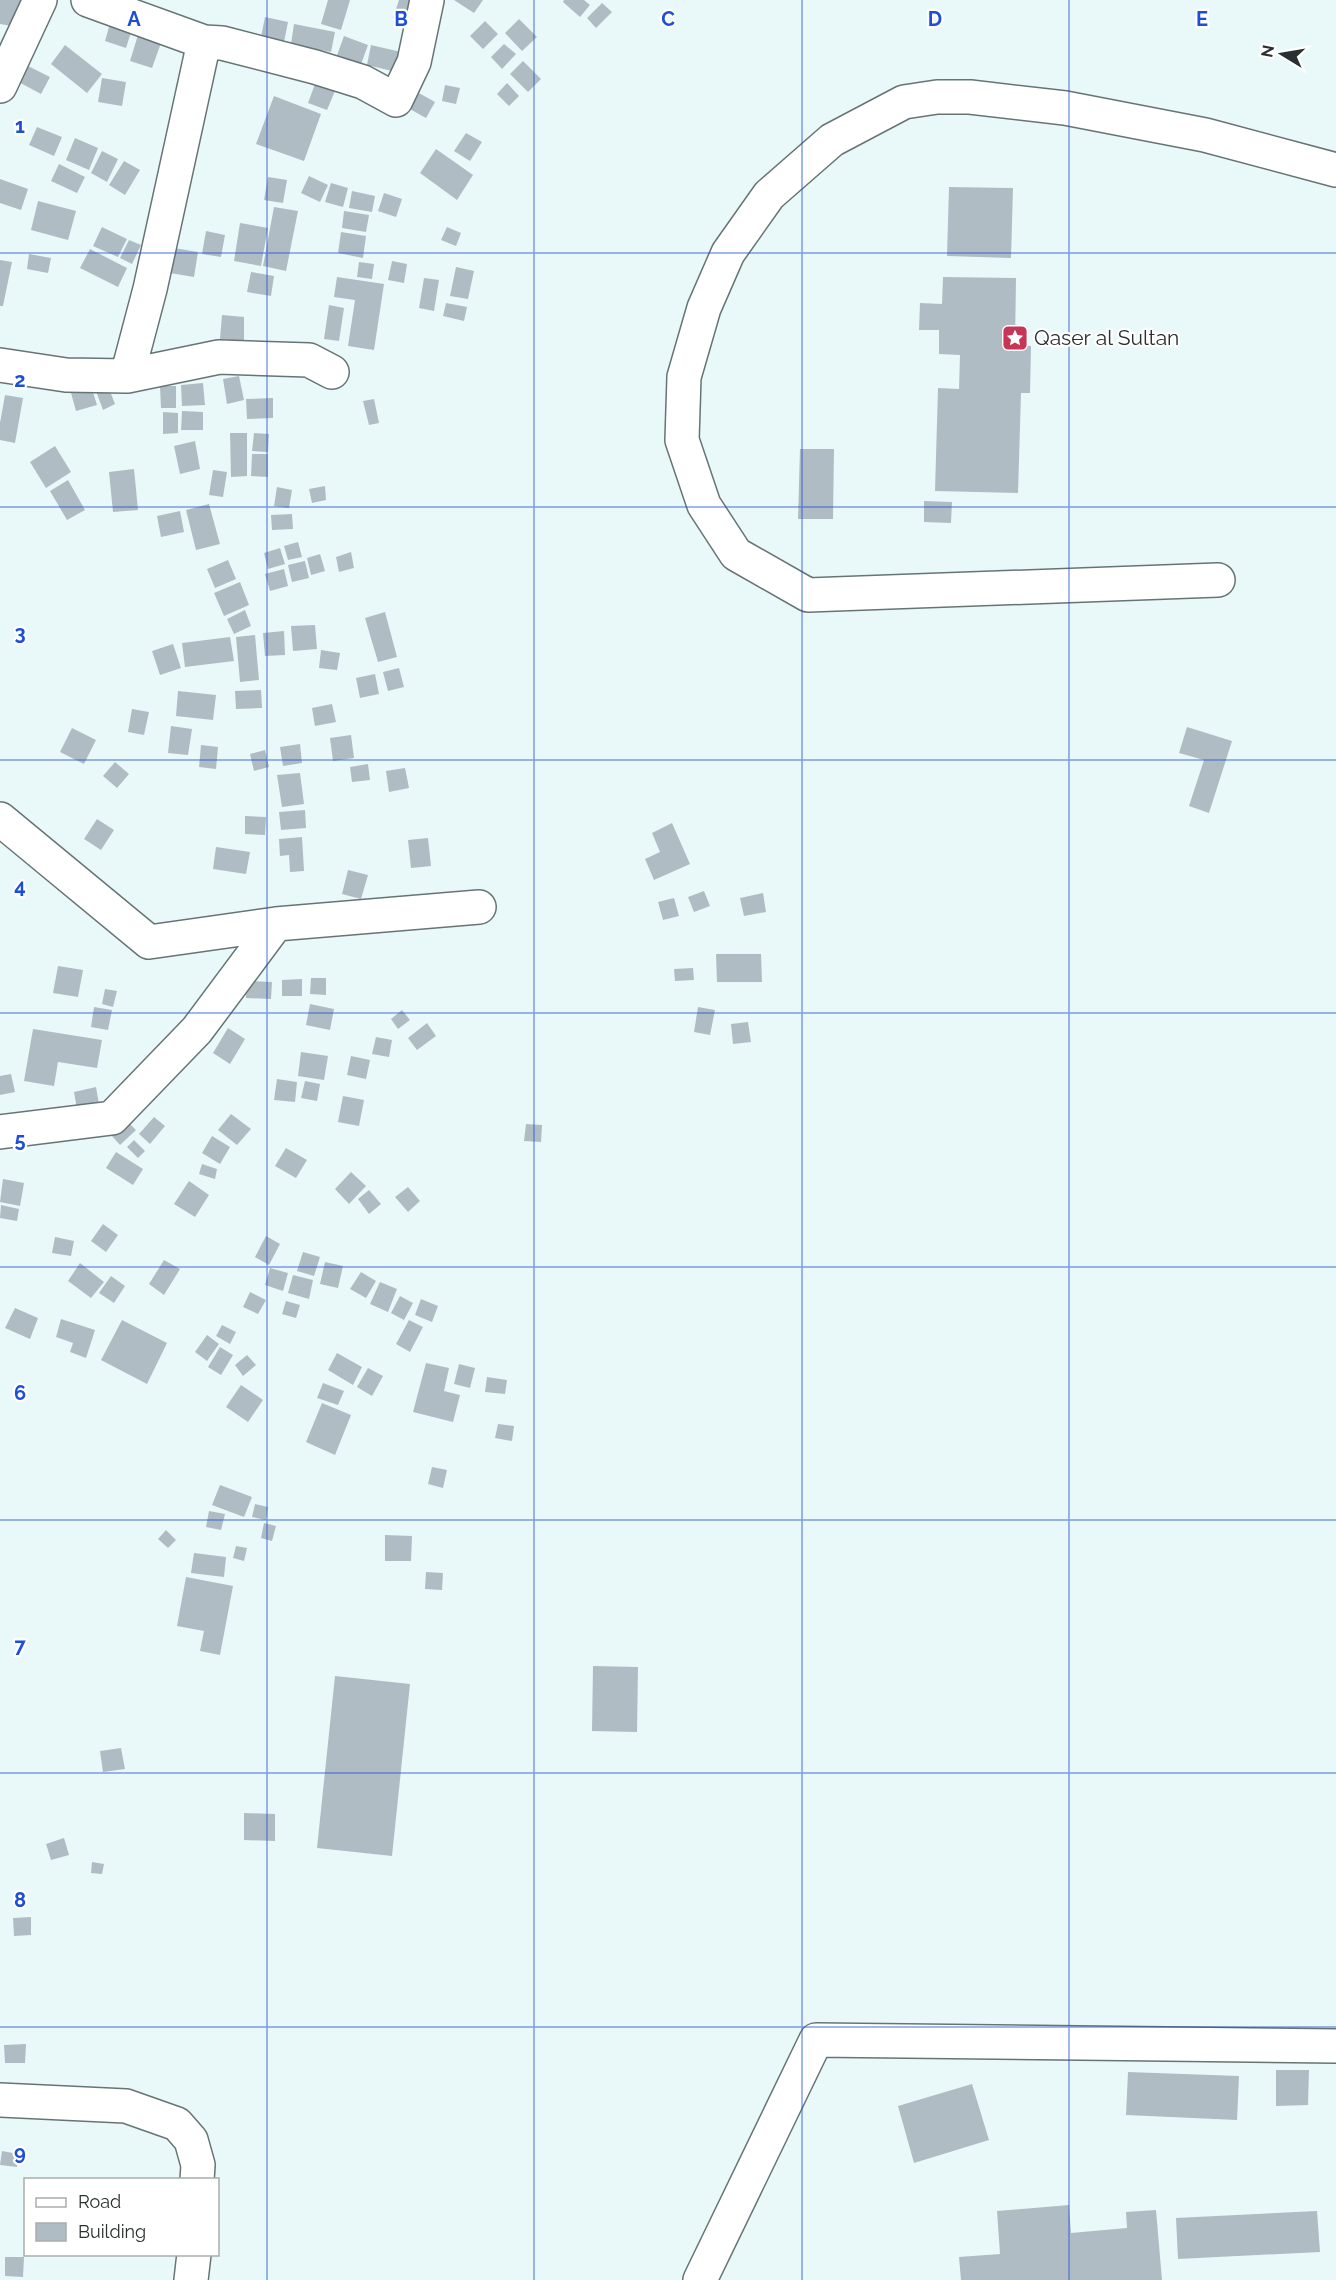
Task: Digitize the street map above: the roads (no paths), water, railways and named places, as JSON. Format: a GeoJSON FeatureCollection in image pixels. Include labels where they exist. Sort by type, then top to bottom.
{"type":"FeatureCollection","features":[{"type":"Feature","properties":{"kind":"street"},"geometry":{"type":"LineString","coordinates":[[0,86],[40,0]]}},
{"type":"Feature","properties":{"kind":"street"},"geometry":{"type":"LineString","coordinates":[[88,0],[204,42],[222,43],[363,82],[396,100],[414,62],[427,0]]}},
{"type":"Feature","properties":{"kind":"street"},"geometry":{"type":"LineString","coordinates":[[127,376],[150,289],[204,42]]}},
{"type":"Feature","properties":{"kind":"street"},"geometry":{"type":"LineString","coordinates":[[1218,580],[808,595],[736,554],[704,505],[682,440],[684,377],[687,366],[704,308],[728,253],[769,195],[832,140],[904,102],[937,97],[970,97],[1065,108],[1205,135],[1336,170]]}},
{"type":"Feature","properties":{"kind":"street"},"geometry":{"type":"LineString","coordinates":[[0,365],[66,375],[127,376],[219,357],[309,360],[332,372]]}},
{"type":"Feature","properties":{"kind":"street"},"geometry":{"type":"LineString","coordinates":[[0,819],[149,942],[276,924],[479,907]]}},
{"type":"Feature","properties":{"kind":"street"},"geometry":{"type":"LineString","coordinates":[[0,1132],[112,1118],[197,1030],[276,924]]}},
{"type":"Feature","properties":{"kind":"street"},"geometry":{"type":"LineString","coordinates":[[700,2280],[816,2040],[1336,2046]]}},
{"type":"Feature","properties":{"kind":"street"},"geometry":{"type":"LineString","coordinates":[[0,2100],[126,2106],[177,2124],[191,2140],[198,2165],[197,2178]]}},
{"type":"Feature","properties":{"kind":"street"},"geometry":{"type":"LineString","coordinates":[[191,2280],[194,2256]]}},
{"type":"Feature","properties":{"kind":"place","name":"Qaser al Sultan"},"geometry":{"type":"Point","coordinates":[1015,338]}}]}
